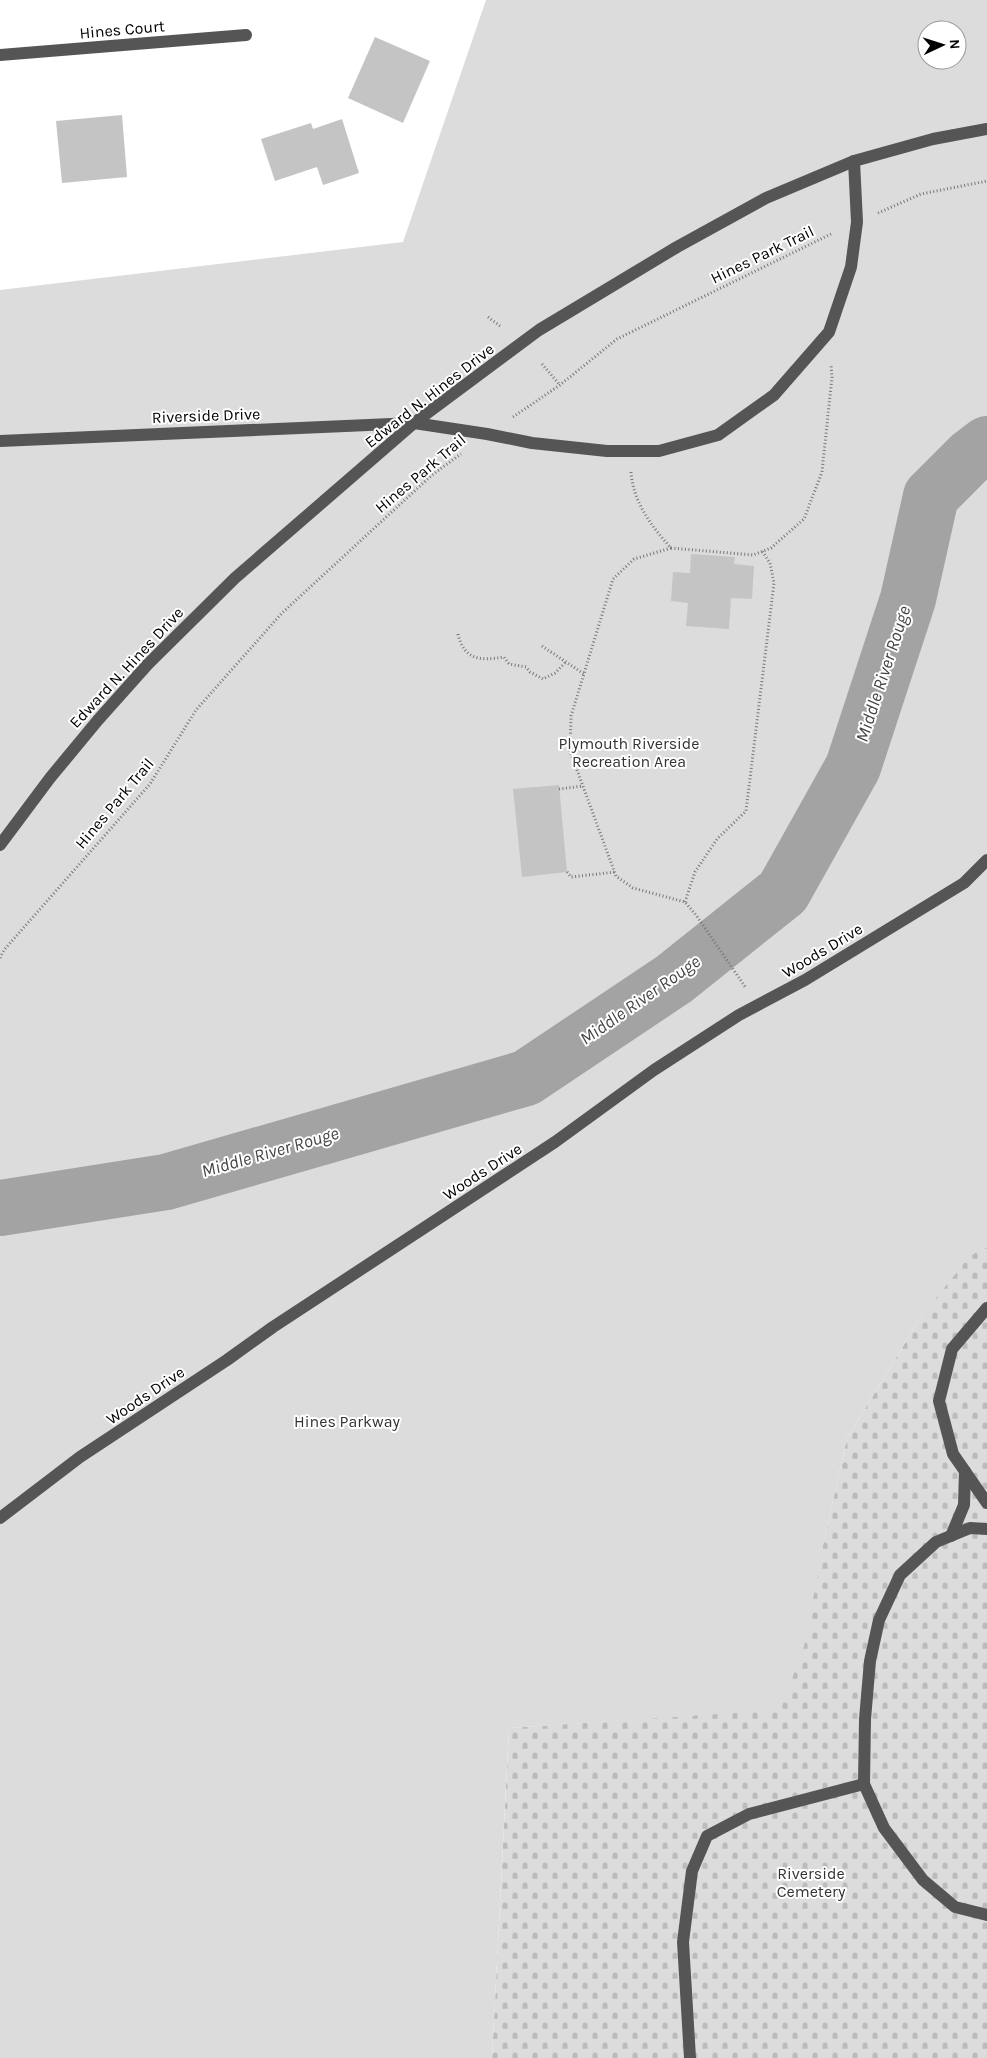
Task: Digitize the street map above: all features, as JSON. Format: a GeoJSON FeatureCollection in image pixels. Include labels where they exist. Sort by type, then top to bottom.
{"type":"FeatureCollection","features":[{"type":"Feature","properties":{"kind":"street","name":"Hines Court"},"geometry":{"type":"LineString","coordinates":[[0,55],[246,35]]}},
{"type":"Feature","properties":{"kind":"street","name":"Edward N. Hines Drive"},"geometry":{"type":"LineString","coordinates":[[0,845],[50,778],[98,720],[148,664],[235,578],[414,423],[539,330],[677,247],[766,198],[854,161],[933,139],[987,129]]}},
{"type":"Feature","properties":{"kind":"street"},"geometry":{"type":"LineString","coordinates":[[829,332],[851,267],[857,222],[854,161]]}},
{"type":"Feature","properties":{"kind":"street","name":"Riverside Drive"},"geometry":{"type":"LineString","coordinates":[[0,440],[414,423],[532,443],[607,451],[659,451],[718,435],[774,395],[829,332]]}},
{"type":"Feature","properties":{"kind":"street","name":"Woods Drive"},"geometry":{"type":"LineString","coordinates":[[0,1518],[80,1457],[227,1360],[273,1326],[555,1142],[654,1070],[739,1016],[805,980],[964,883],[987,860]]}},
{"type":"Feature","properties":{"kind":"street"},"geometry":{"type":"LineString","coordinates":[[987,1308],[952,1349],[939,1402],[953,1454],[987,1503]]}},
{"type":"Feature","properties":{"kind":"street"},"geometry":{"type":"LineString","coordinates":[[951,1536],[964,1505],[965,1471]]}},
{"type":"Feature","properties":{"kind":"street"},"geometry":{"type":"LineString","coordinates":[[987,1529],[970,1528],[936,1542],[900,1575],[878,1620],[870,1661],[865,1718],[864,1784],[884,1828],[923,1880],[955,1907],[987,1915]]}},
{"type":"Feature","properties":{"kind":"street"},"geometry":{"type":"LineString","coordinates":[[690,2058],[683,1942],[692,1871],[707,1836],[750,1814],[864,1784]]}},
{"type":"Feature","properties":{"kind":"path","name":"Hines Park Trail"},"geometry":{"type":"LineString","coordinates":[[0,958],[4,950],[150,784],[196,710],[282,613],[432,475],[487,434],[560,385],[617,339],[857,222],[922,194],[987,181]]}},
{"type":"Feature","properties":{"kind":"path"},"geometry":{"type":"LineString","coordinates":[[488,317],[500,326]]}},
{"type":"Feature","properties":{"kind":"path"},"geometry":{"type":"LineString","coordinates":[[745,986],[685,902],[633,888],[616,876],[570,751],[570,716],[613,579],[634,559],[671,548],[753,555],[771,548],[804,519],[822,472],[832,377],[829,332]]}},
{"type":"Feature","properties":{"kind":"path"},"geometry":{"type":"LineString","coordinates":[[542,364],[560,385]]}},
{"type":"Feature","properties":{"kind":"path"},"geometry":{"type":"LineString","coordinates":[[630,451],[632,478],[640,507],[671,548]]}},
{"type":"Feature","properties":{"kind":"path"},"geometry":{"type":"LineString","coordinates":[[685,902],[696,872],[717,838],[746,811],[774,583],[770,563],[762,551]]}},
{"type":"Feature","properties":{"kind":"path"},"geometry":{"type":"LineString","coordinates":[[458,634],[460,644],[466,653],[476,658],[504,656],[509,664],[526,666],[530,672],[543,679],[555,673],[566,662]]}},
{"type":"Feature","properties":{"kind":"path"},"geometry":{"type":"LineString","coordinates":[[542,646],[584,674]]}},
{"type":"Feature","properties":{"kind":"path"},"geometry":{"type":"LineString","coordinates":[[559,789],[583,786]]}},
{"type":"Feature","properties":{"kind":"path"},"geometry":{"type":"LineString","coordinates":[[568,872],[571,877],[615,872]]}},
{"type":"Feature","properties":{"kind":"green space","name":"Hines Parkway"},"geometry":{"type":"Polygon","coordinates":[[[486,0],[987,0],[987,1247],[970,1256],[922,1315],[847,1438],[825,1536],[804,1647],[780,1710],[509,1728],[492,2058],[0,2058],[0,290],[403,242],[486,0]]]}},
{"type":"Feature","properties":{"kind":"green space","name":"Riverside Cemetery"},"geometry":{"type":"Polygon","coordinates":[[[987,1247],[987,2058],[492,2058],[509,1728],[780,1709],[825,1536],[847,1438],[922,1315],[970,1255],[987,1247]]]}},
{"type":"Feature","properties":{"kind":"building"},"geometry":{"type":"Polygon","coordinates":[[[375,37],[430,61],[403,123],[348,98],[375,37]]]}},
{"type":"Feature","properties":{"kind":"building"},"geometry":{"type":"Polygon","coordinates":[[[122,115],[127,177],[62,183],[56,121],[122,115]]]}},
{"type":"Feature","properties":{"kind":"building"},"geometry":{"type":"Polygon","coordinates":[[[342,119],[359,173],[323,185],[317,167],[275,181],[261,139],[311,123],[313,129],[342,119]]]}},
{"type":"Feature","properties":{"kind":"building"},"geometry":{"type":"Polygon","coordinates":[[[691,554],[735,557],[734,564],[754,566],[752,599],[731,598],[729,629],[686,626],[688,603],[671,601],[673,572],[690,573],[691,554]]]}},
{"type":"Feature","properties":{"kind":"building"},"geometry":{"type":"Polygon","coordinates":[[[559,785],[567,872],[522,877],[513,789],[559,785]]]}},
{"type":"Feature","properties":{"kind":"waterway","name":"Middle River Rouge"},"geometry":{"type":"LineString","coordinates":[[0,1208],[166,1182],[526,1078],[674,979],[783,892],[853,767],[908,599],[931,496],[970,457],[987,444]]}},
{"type":"Feature","properties":{"kind":"park label","name":"Plymouth Riverside Recreation Area"},"geometry":{"type":"Point","coordinates":[629,752]}}]}
